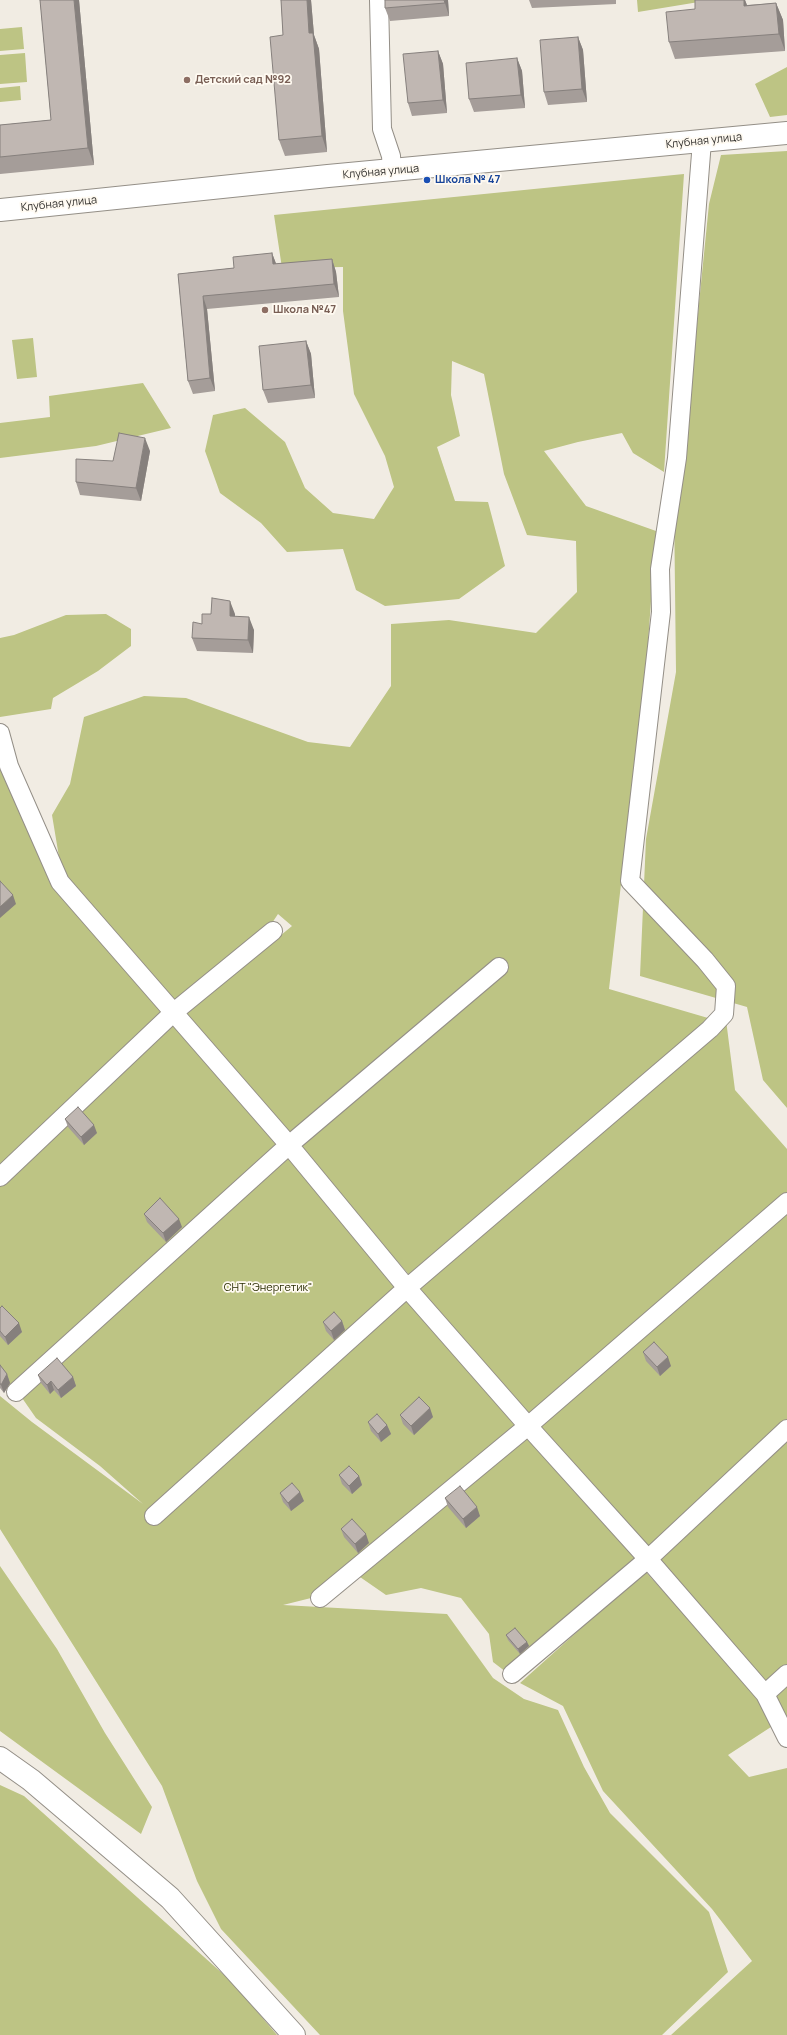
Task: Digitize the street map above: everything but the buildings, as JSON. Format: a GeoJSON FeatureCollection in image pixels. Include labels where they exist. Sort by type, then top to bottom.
{"type":"FeatureCollection","features":[{"type":"Feature","properties":{"kind":"street"},"geometry":{"type":"LineString","coordinates":[[379,0],[382,129],[391,156],[392,171]]}},
{"type":"Feature","properties":{"kind":"street","name":"Клубная улица"},"geometry":{"type":"LineString","coordinates":[[0,210],[787,133]]}},
{"type":"Feature","properties":{"kind":"street"},"geometry":{"type":"LineString","coordinates":[[154,1516],[407,1288],[710,1029],[724,1014],[726,986],[705,960],[630,881],[661,612],[660,568],[677,458],[702,141]]}},
{"type":"Feature","properties":{"kind":"street"},"geometry":{"type":"LineString","coordinates":[[0,733],[9,766],[60,882],[289,1145],[407,1288],[528,1426],[648,1559],[765,1694],[787,1738]]}},
{"type":"Feature","properties":{"kind":"street"},"geometry":{"type":"LineString","coordinates":[[0,1177],[174,1012],[273,931]]}},
{"type":"Feature","properties":{"kind":"street"},"geometry":{"type":"LineString","coordinates":[[16,1392],[289,1145],[498,967]]}},
{"type":"Feature","properties":{"kind":"street"},"geometry":{"type":"LineString","coordinates":[[320,1598],[528,1426],[787,1202]]}},
{"type":"Feature","properties":{"kind":"street"},"geometry":{"type":"LineString","coordinates":[[512,1674],[648,1559],[787,1429]]}},
{"type":"Feature","properties":{"kind":"street"},"geometry":{"type":"LineString","coordinates":[[765,1694],[787,1674]]}},
{"type":"Feature","properties":{"kind":"street"},"geometry":{"type":"LineString","coordinates":[[0,1758],[31,1780],[170,1898],[294,2035]]}},
{"type":"Feature","properties":{"kind":"green space"},"geometry":{"type":"Polygon","coordinates":[[[637,0],[711,0],[638,12],[637,0]]]}},
{"type":"Feature","properties":{"kind":"green space"},"geometry":{"type":"Polygon","coordinates":[[[22,27],[24,49],[0,51],[0,29],[22,27]]]}},
{"type":"Feature","properties":{"kind":"green space"},"geometry":{"type":"Polygon","coordinates":[[[25,53],[27,82],[0,84],[0,55],[25,53]]]}},
{"type":"Feature","properties":{"kind":"green space"},"geometry":{"type":"Polygon","coordinates":[[[787,67],[787,115],[770,117],[755,84],[787,67]]]}},
{"type":"Feature","properties":{"kind":"green space"},"geometry":{"type":"Polygon","coordinates":[[[20,86],[21,100],[0,102],[0,88],[20,86]]]}},
{"type":"Feature","properties":{"kind":"green space"},"geometry":{"type":"Polygon","coordinates":[[[787,151],[787,1108],[763,1080],[747,1007],[640,976],[646,839],[676,672],[674,504],[686,433],[709,204],[721,155],[787,151]]]}},
{"type":"Feature","properties":{"kind":"green space"},"geometry":{"type":"Polygon","coordinates":[[[684,174],[664,472],[633,453],[622,433],[544,451],[586,506],[656,531],[647,657],[609,989],[708,1018],[554,1155],[411,1277],[297,1146],[286,1136],[186,1014],[292,926],[278,914],[268,929],[174,1004],[68,880],[59,857],[52,815],[70,784],[84,717],[144,696],[186,698],[308,742],[350,747],[391,686],[391,624],[449,620],[536,633],[577,592],[576,541],[527,535],[504,474],[484,374],[452,361],[451,395],[460,436],[437,447],[455,501],[488,502],[505,566],[459,599],[385,606],[356,590],[343,549],[287,552],[261,523],[220,493],[205,451],[213,415],[245,408],[285,442],[305,488],[333,513],[374,519],[394,487],[385,456],[354,394],[343,311],[343,267],[282,268],[274,215],[684,174]]]}},
{"type":"Feature","properties":{"kind":"green space"},"geometry":{"type":"Polygon","coordinates":[[[33,338],[37,377],[17,379],[12,340],[33,338]]]}},
{"type":"Feature","properties":{"kind":"green space"},"geometry":{"type":"Polygon","coordinates":[[[143,383],[171,428],[96,446],[0,458],[0,423],[50,417],[49,396],[143,383]]]}},
{"type":"Feature","properties":{"kind":"green space"},"geometry":{"type":"Polygon","coordinates":[[[106,614],[131,629],[131,646],[98,671],[53,698],[51,709],[0,717],[0,638],[14,635],[66,615],[106,614]]]}},
{"type":"Feature","properties":{"kind":"green space"},"geometry":{"type":"Polygon","coordinates":[[[0,770],[4,770],[51,885],[163,1011],[0,1166],[0,770]]]}},
{"type":"Feature","properties":{"kind":"green space"},"geometry":{"type":"Polygon","coordinates":[[[726,1020],[735,1090],[787,1149],[787,1721],[767,1682],[647,1550],[416,1287],[726,1020]]]}},
{"type":"Feature","properties":{"kind":"green space"},"geometry":{"type":"Polygon","coordinates":[[[174,1023],[278,1142],[66,1339],[5,1390],[0,1384],[0,1183],[174,1023]]]}},
{"type":"Feature","properties":{"kind":"green space","name":"СНТ \"Энергетик\""},"geometry":{"type":"Polygon","coordinates":[[[288,1155],[399,1286],[149,1509],[409,1295],[519,1423],[315,1597],[283,1605],[447,1614],[493,1678],[524,1699],[558,1710],[584,1767],[610,1813],[709,1912],[728,1972],[662,2035],[320,2035],[221,1929],[197,1881],[162,1786],[0,1529],[0,1396],[32,1422],[143,1504],[100,1466],[36,1418],[20,1395],[288,1155]]]}},
{"type":"Feature","properties":{"kind":"green space"},"geometry":{"type":"Polygon","coordinates":[[[528,1436],[641,1560],[506,1672],[493,1662],[489,1634],[461,1598],[421,1588],[386,1595],[360,1577],[528,1436]]]}},
{"type":"Feature","properties":{"kind":"green space"},"geometry":{"type":"Polygon","coordinates":[[[0,1566],[57,1649],[105,1733],[152,1807],[141,1834],[0,1731],[0,1566]]]}},
{"type":"Feature","properties":{"kind":"green space"},"geometry":{"type":"Polygon","coordinates":[[[645,1571],[759,1697],[774,1725],[728,1755],[749,1777],[787,1768],[787,2035],[671,2035],[752,1961],[712,1909],[603,1791],[563,1706],[520,1683],[645,1571]]]}},
{"type":"Feature","properties":{"kind":"green space"},"geometry":{"type":"Polygon","coordinates":[[[0,1785],[24,1796],[232,1982],[277,2035],[0,2035],[0,1785]]]}},
{"type":"Feature","properties":{"kind":"place","name":"Детский сад №92"},"geometry":{"type":"Point","coordinates":[187,80]}},
{"type":"Feature","properties":{"kind":"place","name":"Школа № 47"},"geometry":{"type":"Point","coordinates":[427,180]}},
{"type":"Feature","properties":{"kind":"place","name":"Школа №47"},"geometry":{"type":"Point","coordinates":[265,310]}}]}
